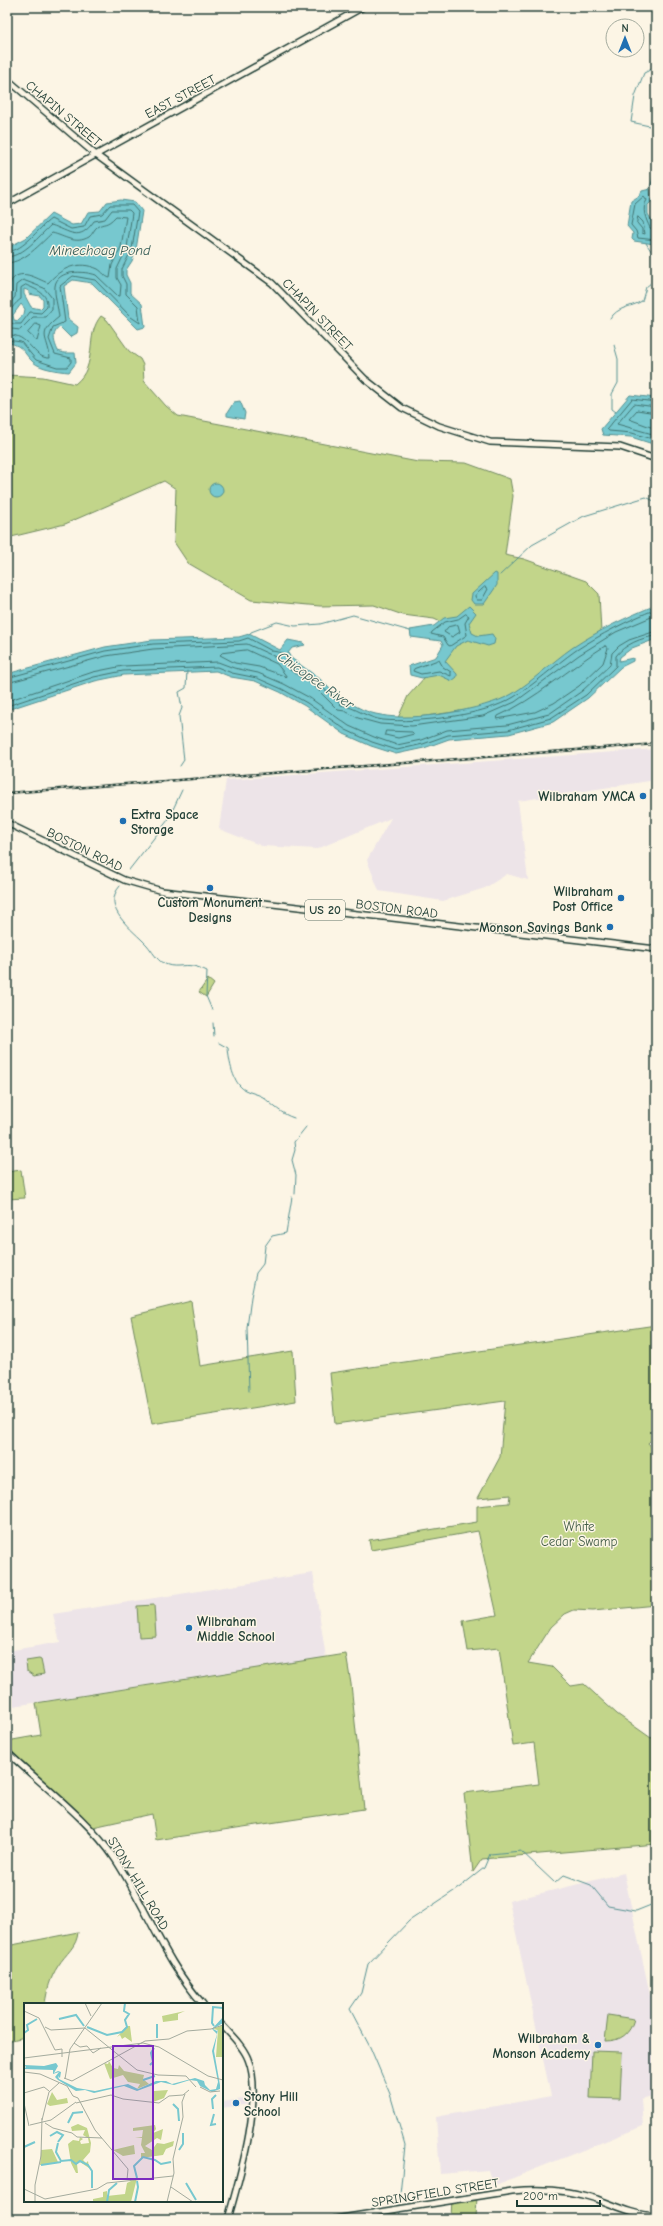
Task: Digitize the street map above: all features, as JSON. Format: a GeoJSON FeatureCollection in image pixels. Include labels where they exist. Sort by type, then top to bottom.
{"type":"FeatureCollection","features":[{"type":"Feature","properties":{"kind":"main road","name":"EAST STREET"},"geometry":{"type":"LineString","coordinates":[[7,204],[363,7]]}},
{"type":"Feature","properties":{"kind":"main road","name":"CHAPIN STREET"},"geometry":{"type":"LineString","coordinates":[[7,79],[96,155],[272,282],[365,379],[402,408],[439,426],[490,442],[620,447],[640,452],[656,459]]}},
{"type":"Feature","properties":{"kind":"main road","name":"BOSTON ROAD"},"geometry":{"type":"LineString","coordinates":[[7,823],[124,880],[162,891],[656,949]]}},
{"type":"Feature","properties":{"kind":"main road","name":"STONY HILL ROAD"},"geometry":{"type":"LineString","coordinates":[[7,1752],[100,1839],[128,1880],[174,1965],[202,2003]]}},
{"type":"Feature","properties":{"kind":"main road"},"geometry":{"type":"LineString","coordinates":[[223,2026],[245,2052],[251,2065],[252,2081],[252,2112],[245,2157],[228,2219]]}},
{"type":"Feature","properties":{"kind":"main road","name":"SPRINGFIELD STREET"},"geometry":{"type":"LineString","coordinates":[[335,2219],[512,2191],[538,2190],[572,2192],[638,2213],[656,2216]]}},
{"type":"Feature","properties":{"kind":"shaded area"},"geometry":{"type":"Polygon","coordinates":[[[656,749],[656,780],[518,801],[528,880],[507,874],[485,888],[443,901],[379,891],[367,860],[391,818],[317,849],[262,846],[219,829],[226,780],[656,749]]]}},
{"type":"Feature","properties":{"kind":"shaded area","name":"Wilbraham Middle School"},"geometry":{"type":"Polygon","coordinates":[[[313,1573],[326,1658],[7,1707],[7,1651],[60,1642],[53,1614],[313,1573]]]}},
{"type":"Feature","properties":{"kind":"shaded area","name":"Wilbraham & Monson Academy"},"geometry":{"type":"Polygon","coordinates":[[[624,1873],[650,1995],[656,1994],[656,2095],[641,2099],[643,2126],[493,2186],[488,2170],[440,2174],[436,2117],[551,2096],[509,1901],[624,1873]]]}},
{"type":"Feature","properties":{"kind":"shaded area","name":"Stony Hill School"},"geometry":{"type":"Polygon","coordinates":[[[250,2098],[249,2104],[223,2108],[223,2102],[250,2098]]]}},
{"type":"Feature","properties":{"kind":"green space"},"geometry":{"type":"Polygon","coordinates":[[[101,316],[107,320],[129,351],[140,359],[143,365],[144,381],[166,406],[178,416],[418,462],[466,463],[510,479],[513,496],[505,555],[524,559],[586,581],[599,594],[601,632],[496,706],[397,720],[408,696],[442,658],[452,627],[434,619],[403,615],[374,605],[320,606],[251,600],[188,563],[174,542],[176,489],[164,481],[65,524],[7,538],[7,375],[43,377],[75,384],[87,368],[93,332],[101,316]]]}},
{"type":"Feature","properties":{"kind":"green space"},"geometry":{"type":"Polygon","coordinates":[[[208,979],[214,984],[206,997],[199,992],[208,979]]]}},
{"type":"Feature","properties":{"kind":"green space"},"geometry":{"type":"Polygon","coordinates":[[[21,1170],[25,1198],[7,1199],[7,1172],[21,1170]]]}},
{"type":"Feature","properties":{"kind":"green space"},"geometry":{"type":"Polygon","coordinates":[[[191,1301],[200,1366],[293,1351],[296,1401],[152,1424],[131,1316],[191,1301]]]}},
{"type":"Feature","properties":{"kind":"green space","name":"White Cedar Swamp"},"geometry":{"type":"Polygon","coordinates":[[[656,1325],[656,1435],[648,1443],[656,1452],[656,1605],[593,1611],[574,1610],[565,1614],[551,1627],[528,1663],[552,1667],[571,1686],[584,1684],[617,1714],[651,1738],[656,1736],[656,1844],[482,1859],[473,1872],[464,1793],[539,1784],[534,1743],[513,1746],[499,1648],[468,1651],[463,1621],[497,1615],[478,1531],[371,1550],[369,1540],[477,1522],[477,1506],[509,1503],[510,1495],[478,1498],[500,1457],[505,1401],[335,1424],[330,1373],[656,1325]]]}},
{"type":"Feature","properties":{"kind":"green space"},"geometry":{"type":"Polygon","coordinates":[[[154,1605],[156,1636],[139,1637],[137,1606],[154,1605]]]}},
{"type":"Feature","properties":{"kind":"green space"},"geometry":{"type":"Polygon","coordinates":[[[346,1654],[351,1684],[364,1809],[156,1840],[152,1814],[93,1827],[7,1747],[7,1741],[41,1735],[36,1703],[346,1654]]]}},
{"type":"Feature","properties":{"kind":"green space"},"geometry":{"type":"Polygon","coordinates":[[[41,1660],[44,1674],[34,1676],[27,1671],[26,1661],[41,1660]]]}},
{"type":"Feature","properties":{"kind":"green space"},"geometry":{"type":"Polygon","coordinates":[[[78,1932],[76,1942],[61,1961],[53,1975],[45,2003],[24,2003],[24,2037],[7,2041],[7,1946],[78,1932]]]}},
{"type":"Feature","properties":{"kind":"green space"},"geometry":{"type":"Polygon","coordinates":[[[608,2015],[634,2019],[630,2029],[624,2036],[616,2040],[605,2041],[608,2015]]]}},
{"type":"Feature","properties":{"kind":"green space"},"geometry":{"type":"Polygon","coordinates":[[[592,2051],[622,2052],[620,2099],[590,2098],[592,2051]]]}},
{"type":"Feature","properties":{"kind":"green space"},"geometry":{"type":"Polygon","coordinates":[[[477,2194],[476,2219],[451,2219],[452,2197],[477,2194]]]}},
{"type":"Feature","properties":{"kind":"green space"},"geometry":{"type":"Polygon","coordinates":[[[396,2213],[395,2219],[359,2219],[396,2213]]]}},
{"type":"Feature","properties":{"kind":"water"},"geometry":{"type":"Polygon","coordinates":[[[650,189],[651,202],[648,205],[648,214],[656,228],[656,244],[634,241],[632,239],[633,233],[627,226],[631,201],[639,196],[642,191],[650,189]]]}},
{"type":"Feature","properties":{"kind":"water","name":"Minechoag Pond"},"geometry":{"type":"Polygon","coordinates":[[[121,200],[135,202],[142,211],[136,250],[132,261],[126,270],[126,275],[130,283],[130,293],[142,304],[145,327],[138,329],[92,283],[73,280],[64,286],[68,319],[78,327],[77,333],[70,337],[60,327],[55,332],[54,338],[58,351],[64,353],[75,353],[76,363],[69,372],[45,368],[33,362],[18,346],[9,343],[7,345],[7,248],[26,238],[51,214],[72,225],[81,224],[88,212],[100,211],[107,202],[121,200]],[[24,289],[24,294],[31,307],[40,309],[43,306],[43,300],[40,296],[29,294],[29,291],[24,289]],[[21,304],[13,315],[14,320],[18,321],[24,314],[25,309],[21,304]]]}},
{"type":"Feature","properties":{"kind":"water"},"geometry":{"type":"Polygon","coordinates":[[[630,395],[656,398],[656,445],[631,437],[603,435],[601,429],[630,395]]]}},
{"type":"Feature","properties":{"kind":"water"},"geometry":{"type":"Polygon","coordinates":[[[240,401],[245,413],[244,419],[227,416],[227,413],[234,402],[240,401]]]}},
{"type":"Feature","properties":{"kind":"water"},"geometry":{"type":"Polygon","coordinates":[[[213,483],[219,483],[223,487],[223,493],[219,497],[213,497],[209,493],[209,487],[213,483]]]}},
{"type":"Feature","properties":{"kind":"water"},"geometry":{"type":"Polygon","coordinates":[[[495,573],[497,574],[497,585],[484,604],[474,604],[471,600],[472,594],[495,573]]]}},
{"type":"Feature","properties":{"kind":"water","name":"Chicopee River"},"geometry":{"type":"Polygon","coordinates":[[[656,605],[656,639],[632,648],[620,657],[619,661],[633,658],[633,661],[621,667],[588,698],[553,722],[509,734],[449,739],[424,748],[396,754],[371,746],[344,734],[305,706],[280,692],[255,681],[231,677],[216,671],[124,675],[95,681],[7,710],[7,675],[14,672],[105,647],[152,640],[239,637],[249,634],[280,650],[288,640],[303,643],[305,645],[292,648],[288,653],[291,658],[320,679],[343,702],[345,700],[371,713],[394,717],[410,717],[429,716],[467,710],[500,700],[512,694],[582,641],[613,624],[656,605]]]}},
{"type":"Feature","properties":{"kind":"water"},"geometry":{"type":"Polygon","coordinates":[[[469,606],[476,613],[469,623],[472,633],[478,636],[492,634],[495,639],[494,644],[488,646],[468,640],[456,646],[445,661],[457,674],[457,677],[452,681],[439,675],[422,678],[410,675],[409,666],[436,657],[443,645],[441,641],[411,637],[410,630],[434,626],[444,618],[457,616],[469,606]]]}},
{"type":"Feature","properties":{"kind":"waterway"},"geometry":{"type":"LineString","coordinates":[[656,67],[644,73],[635,96],[631,122],[654,127],[656,131]]}},
{"type":"Feature","properties":{"kind":"waterway"},"geometry":{"type":"LineString","coordinates":[[649,190],[656,170]]}},
{"type":"Feature","properties":{"kind":"waterway"},"geometry":{"type":"LineString","coordinates":[[646,243],[653,254],[656,255]]}},
{"type":"Feature","properties":{"kind":"waterway"},"geometry":{"type":"LineString","coordinates":[[610,319],[620,309],[642,301],[646,287],[656,279]]}},
{"type":"Feature","properties":{"kind":"waterway"},"geometry":{"type":"LineString","coordinates":[[614,345],[618,359],[618,383],[612,394],[612,409],[616,412]]}},
{"type":"Feature","properties":{"kind":"waterway"},"geometry":{"type":"LineString","coordinates":[[500,575],[532,545],[584,516],[646,497],[656,502]]}},
{"type":"Feature","properties":{"kind":"waterway"},"geometry":{"type":"LineString","coordinates":[[249,635],[251,632],[277,622],[295,626],[320,624],[353,615],[410,631]]}},
{"type":"Feature","properties":{"kind":"waterway"},"geometry":{"type":"LineString","coordinates":[[180,766],[184,760],[179,716],[182,708],[179,692],[186,688],[187,671]]}},
{"type":"Feature","properties":{"kind":"waterway"},"geometry":{"type":"LineString","coordinates":[[129,870],[168,820],[182,790]]}},
{"type":"Feature","properties":{"kind":"waterway"},"geometry":{"type":"LineString","coordinates":[[120,886],[115,894],[114,902],[116,910],[127,926],[147,945],[159,960],[171,966],[193,966],[207,971],[206,996],[212,1010]]}},
{"type":"Feature","properties":{"kind":"waterway"},"geometry":{"type":"LineString","coordinates":[[213,1023],[214,1036]]}},
{"type":"Feature","properties":{"kind":"waterway"},"geometry":{"type":"LineString","coordinates":[[219,1043],[228,1048],[232,1072],[237,1083],[245,1090],[263,1097],[281,1112],[294,1118]]}},
{"type":"Feature","properties":{"kind":"waterway"},"geometry":{"type":"LineString","coordinates":[[295,1194],[296,1175],[292,1160],[295,1150],[294,1142],[306,1127]]}},
{"type":"Feature","properties":{"kind":"waterway"},"geometry":{"type":"LineString","coordinates":[[249,1391],[247,1328],[256,1273],[263,1264],[265,1246],[272,1236],[286,1233],[292,1197]]}},
{"type":"Feature","properties":{"kind":"waterway"},"geometry":{"type":"LineString","coordinates":[[399,2205],[405,2145],[390,2094],[370,2047],[350,2009],[361,1993],[368,1964],[409,1921],[460,1887],[484,1868],[490,1854],[521,1851],[555,1883],[564,1875],[591,1885],[608,1906],[636,1911],[656,1903]]}},
{"type":"Feature","properties":{"kind":"waterway"},"geometry":{"type":"LineString","coordinates":[[399,2219],[401,2212]]}},
{"type":"Feature","properties":{"kind":"railway"},"geometry":{"type":"LineString","coordinates":[[7,793],[656,744]]}},
{"type":"Feature","properties":{"kind":"place","name":"Wilbraham YMCA"},"geometry":{"type":"Point","coordinates":[643,796]}},
{"type":"Feature","properties":{"kind":"place","name":"Extra Space Storage"},"geometry":{"type":"Point","coordinates":[123,821]}},
{"type":"Feature","properties":{"kind":"place","name":"Custom Monument Designs"},"geometry":{"type":"Point","coordinates":[210,888]}},
{"type":"Feature","properties":{"kind":"place","name":"Wilbraham Post Office"},"geometry":{"type":"Point","coordinates":[621,898]}},
{"type":"Feature","properties":{"kind":"place","name":"Monson Savings Bank"},"geometry":{"type":"Point","coordinates":[610,927]}},
{"type":"Feature","properties":{"kind":"place","name":"Wilbraham Middle School"},"geometry":{"type":"Point","coordinates":[189,1628]}},
{"type":"Feature","properties":{"kind":"place","name":"Wilbraham & Monson Academy"},"geometry":{"type":"Point","coordinates":[598,2045]}},
{"type":"Feature","properties":{"kind":"place","name":"Stony Hill School"},"geometry":{"type":"Point","coordinates":[236,2103]}}]}
